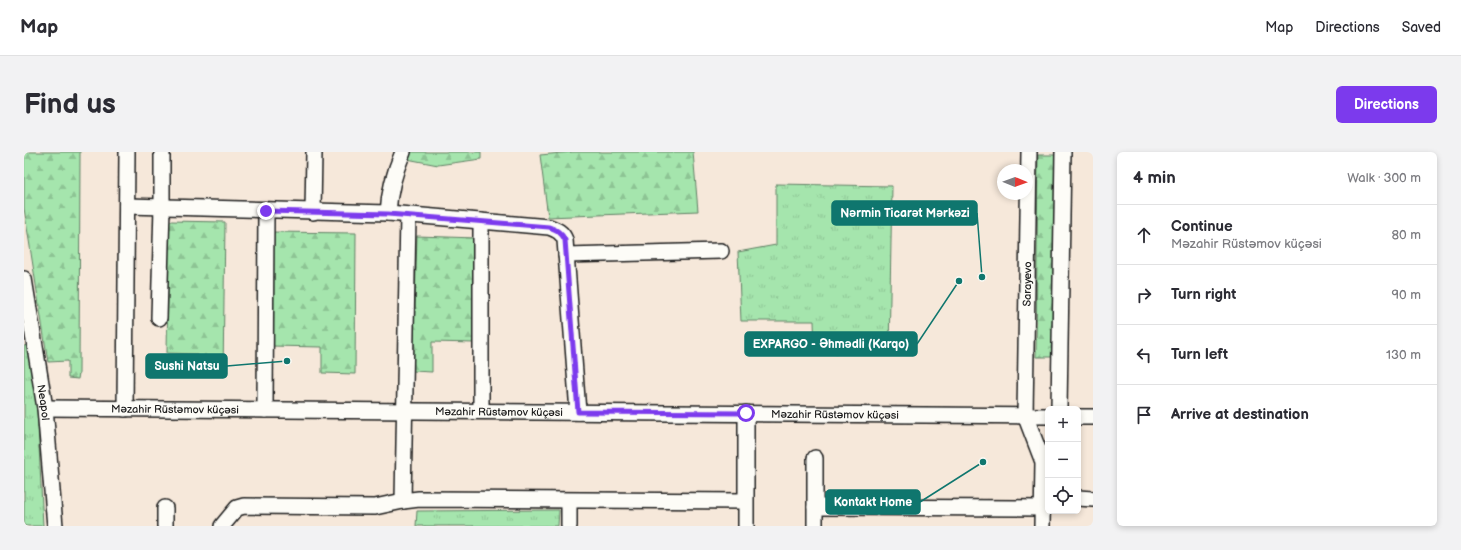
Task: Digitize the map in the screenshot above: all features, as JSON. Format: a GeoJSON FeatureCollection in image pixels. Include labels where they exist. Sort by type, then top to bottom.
{"type":"FeatureCollection","features":[{"type":"Feature","properties":{"kind":"street"},"geometry":{"type":"LineString","coordinates":[[125,409],[127,152]]}},
{"type":"Feature","properties":{"kind":"street"},"geometry":{"type":"LineString","coordinates":[[159,318],[162,152]]}},
{"type":"Feature","properties":{"kind":"street"},"geometry":{"type":"LineString","coordinates":[[313,212],[314,152]]}},
{"type":"Feature","properties":{"kind":"street"},"geometry":{"type":"LineString","coordinates":[[388,214],[389,193],[403,152]]}},
{"type":"Feature","properties":{"kind":"street","name":"Sarayevo"},"geometry":{"type":"LineString","coordinates":[[1025,416],[1029,152]]}},
{"type":"Feature","properties":{"kind":"street"},"geometry":{"type":"LineString","coordinates":[[1059,406],[1063,152]]}},
{"type":"Feature","properties":{"kind":"street"},"geometry":{"type":"LineString","coordinates":[[127,206],[408,215],[549,227],[556,230],[562,234],[565,240],[578,412]]}},
{"type":"Feature","properties":{"kind":"street"},"geometry":{"type":"LineString","coordinates":[[265,410],[266,211]]}},
{"type":"Feature","properties":{"kind":"street"},"geometry":{"type":"LineString","coordinates":[[403,501],[406,411],[408,215]]}},
{"type":"Feature","properties":{"kind":"street"},"geometry":{"type":"LineString","coordinates":[[481,221],[481,411]]}},
{"type":"Feature","properties":{"kind":"street"},"geometry":{"type":"LineString","coordinates":[[566,255],[721,251]]}},
{"type":"Feature","properties":{"kind":"street","name":"Neapol"},"geometry":{"type":"LineString","coordinates":[[24,279],[45,408],[55,526]]}},
{"type":"Feature","properties":{"kind":"street","name":"Məzahir Rüstəmov küçəsi"},"geometry":{"type":"LineString","coordinates":[[45,408],[1045,416]]}},
{"type":"Feature","properties":{"kind":"street"},"geometry":{"type":"LineString","coordinates":[[746,413],[746,526]]}},
{"type":"Feature","properties":{"kind":"street"},"geometry":{"type":"LineString","coordinates":[[1025,416],[1043,462],[1044,501],[1042,526]]}},
{"type":"Feature","properties":{"kind":"street"},"geometry":{"type":"LineString","coordinates":[[1081,417],[1093,417]]}},
{"type":"Feature","properties":{"kind":"street"},"geometry":{"type":"LineString","coordinates":[[1043,462],[1045,456]]}},
{"type":"Feature","properties":{"kind":"street"},"geometry":{"type":"LineString","coordinates":[[815,526],[816,458]]}},
{"type":"Feature","properties":{"kind":"street"},"geometry":{"type":"LineString","coordinates":[[1081,498],[1093,499]]}},
{"type":"Feature","properties":{"kind":"street"},"geometry":{"type":"LineString","coordinates":[[222,526],[237,508],[244,506],[375,507],[419,499],[745,501]]}},
{"type":"Feature","properties":{"kind":"street"},"geometry":{"type":"LineString","coordinates":[[569,501],[569,526]]}},
{"type":"Feature","properties":{"kind":"street"},"geometry":{"type":"LineString","coordinates":[[815,507],[1044,501]]}},
{"type":"Feature","properties":{"kind":"street"},"geometry":{"type":"LineString","coordinates":[[165,508],[165,526]]}},
{"type":"Feature","properties":{"kind":"green space"},"geometry":{"type":"Polygon","coordinates":[[[24,152],[80,152],[78,379],[68,378],[68,361],[48,362],[24,208],[24,152]]]}},
{"type":"Feature","properties":{"kind":"green space"},"geometry":{"type":"Polygon","coordinates":[[[411,152],[481,152],[481,159],[438,165],[407,159],[411,152]]]}},
{"type":"Feature","properties":{"kind":"green space"},"geometry":{"type":"Polygon","coordinates":[[[573,152],[693,152],[698,211],[548,217],[540,155],[573,152]]]}},
{"type":"Feature","properties":{"kind":"green space"},"geometry":{"type":"Polygon","coordinates":[[[1038,155],[1055,155],[1053,357],[1036,357],[1038,155]]]}},
{"type":"Feature","properties":{"kind":"green space"},"geometry":{"type":"Polygon","coordinates":[[[776,184],[892,186],[889,353],[815,353],[814,321],[741,321],[738,252],[776,245],[776,184]]]}},
{"type":"Feature","properties":{"kind":"green space"},"geometry":{"type":"Polygon","coordinates":[[[169,221],[225,222],[223,375],[197,375],[197,354],[167,353],[169,221]]]}},
{"type":"Feature","properties":{"kind":"green space"},"geometry":{"type":"Polygon","coordinates":[[[272,232],[356,233],[355,374],[322,373],[322,347],[271,346],[272,232]]]}},
{"type":"Feature","properties":{"kind":"green space"},"geometry":{"type":"Polygon","coordinates":[[[417,236],[476,238],[474,343],[432,342],[432,372],[413,371],[417,236]]]}},
{"type":"Feature","properties":{"kind":"green space"},"geometry":{"type":"Polygon","coordinates":[[[27,345],[37,406],[43,526],[24,526],[24,346],[27,345]]]}},
{"type":"Feature","properties":{"kind":"green space"},"geometry":{"type":"Polygon","coordinates":[[[559,510],[558,526],[416,526],[417,511],[559,510]]]}},
{"type":"Feature","properties":{"kind":"place","name":"Nərmin Ticarət Mərkəzi"},"geometry":{"type":"Point","coordinates":[982,277]}},
{"type":"Feature","properties":{"kind":"place","name":"EXPARGO - Əhmədli (Karqo)"},"geometry":{"type":"Point","coordinates":[959,281]}},
{"type":"Feature","properties":{"kind":"place","name":"Sushi Natsu"},"geometry":{"type":"Point","coordinates":[287,361]}},
{"type":"Feature","properties":{"kind":"place","name":"Kontakt Home"},"geometry":{"type":"Point","coordinates":[983,462]}},
{"type":"Feature","properties":{"kind":"route"},"geometry":{"type":"LineString","coordinates":[[266,211],[388,214],[549,227],[562,234],[565,240],[578,412],[746,413]]}}]}
